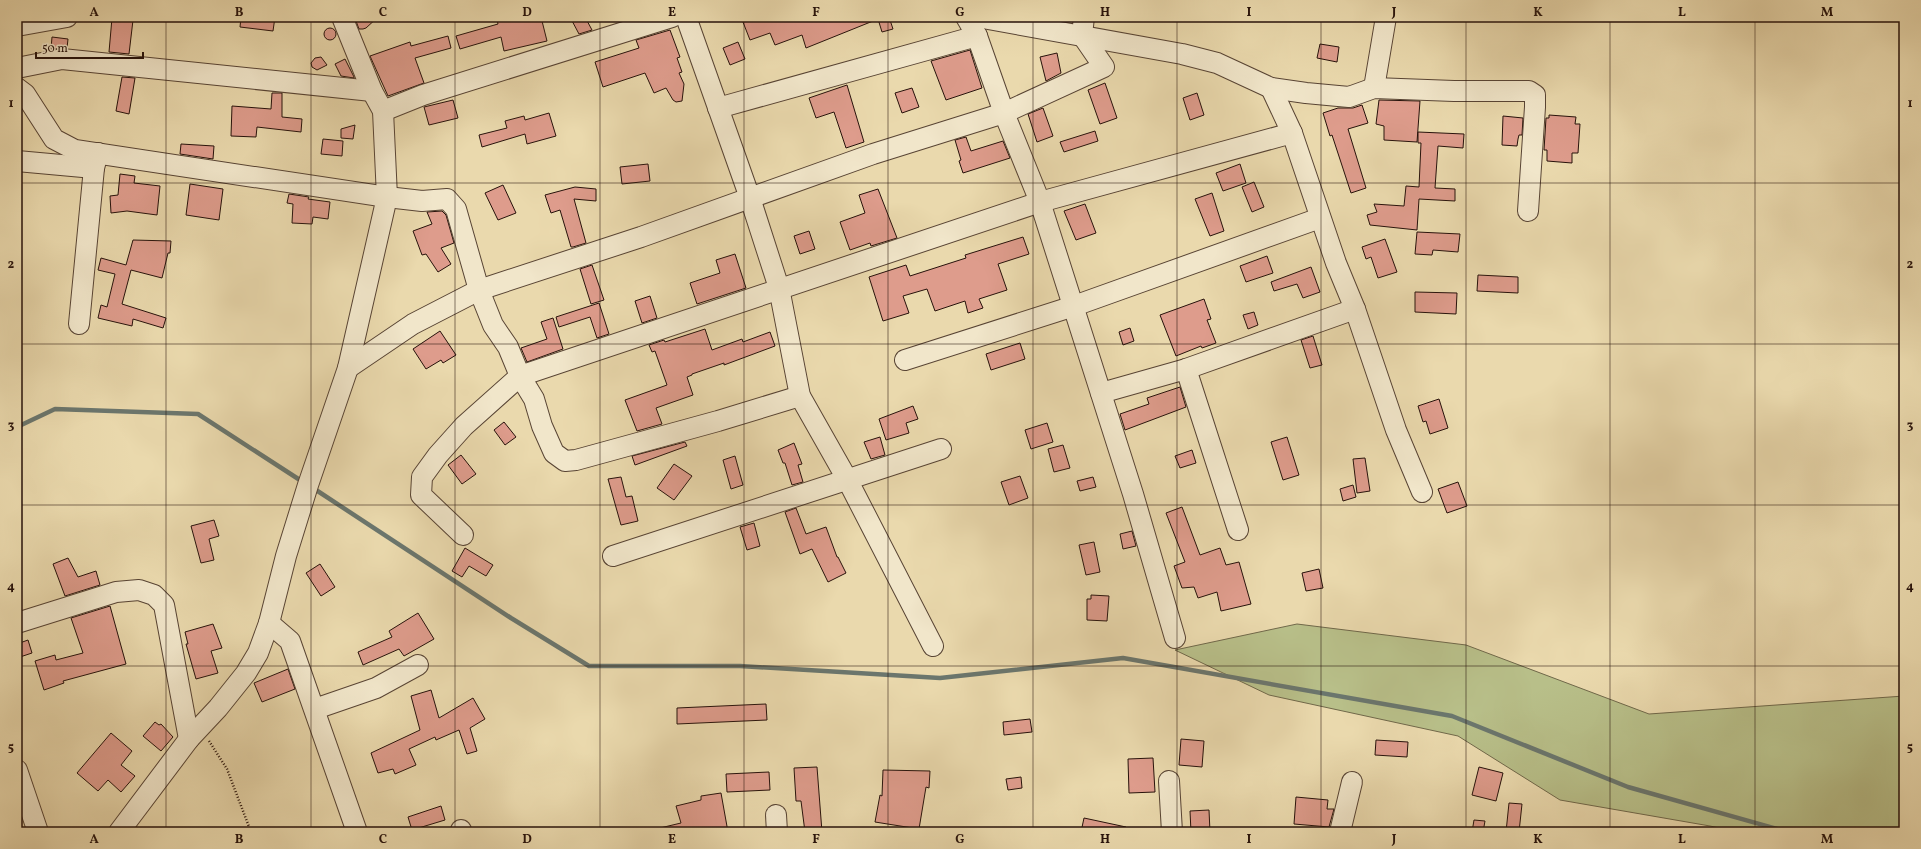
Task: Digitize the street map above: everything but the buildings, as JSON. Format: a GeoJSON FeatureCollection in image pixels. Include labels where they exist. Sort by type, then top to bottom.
{"type":"FeatureCollection","features":[{"type":"Feature","properties":{"kind":"street"},"geometry":{"type":"LineString","coordinates":[[17,26],[67,17]]}},
{"type":"Feature","properties":{"kind":"street"},"geometry":{"type":"LineString","coordinates":[[119,832],[195,733],[246,673],[258,653],[269,623],[286,556],[308,485],[348,368],[388,197],[382,111],[372,91],[342,17]]}},
{"type":"Feature","properties":{"kind":"street"},"geometry":{"type":"LineString","coordinates":[[382,111],[438,90],[672,17]]}},
{"type":"Feature","properties":{"kind":"street"},"geometry":{"type":"LineString","coordinates":[[686,17],[750,198],[779,288],[800,396],[847,479],[933,646]]}},
{"type":"Feature","properties":{"kind":"street"},"geometry":{"type":"LineString","coordinates":[[966,17],[977,26],[1004,113],[1040,202],[1101,393],[1174,638]]}},
{"type":"Feature","properties":{"kind":"street"},"geometry":{"type":"LineString","coordinates":[[1374,88],[1386,17]]}},
{"type":"Feature","properties":{"kind":"street"},"geometry":{"type":"LineString","coordinates":[[718,108],[977,26],[1083,26],[1217,63],[1271,88],[1349,97],[1374,88],[1454,91],[1529,91],[1535,95],[1533,151],[1528,212]]}},
{"type":"Feature","properties":{"kind":"street"},"geometry":{"type":"LineString","coordinates":[[348,368],[413,324],[479,290],[641,237],[873,154],[1004,113],[1104,67],[1083,26]]}},
{"type":"Feature","properties":{"kind":"street"},"geometry":{"type":"LineString","coordinates":[[17,68],[62,59],[372,91]]}},
{"type":"Feature","properties":{"kind":"street"},"geometry":{"type":"LineString","coordinates":[[17,88],[25,94],[54,139],[96,161]]}},
{"type":"Feature","properties":{"kind":"street"},"geometry":{"type":"LineString","coordinates":[[1271,88],[1292,133],[1336,264],[1355,308],[1396,430],[1422,492]]}},
{"type":"Feature","properties":{"kind":"street"},"geometry":{"type":"LineString","coordinates":[[463,535],[421,495],[422,477],[438,455],[464,426],[520,376],[779,288],[935,238],[1040,202],[1292,133]]}},
{"type":"Feature","properties":{"kind":"street"},"geometry":{"type":"LineString","coordinates":[[17,161],[96,161],[422,201],[447,199],[456,209],[479,290],[493,324],[508,347],[520,376],[534,399],[542,426],[554,453],[565,461],[576,460],[703,425],[800,396]]}},
{"type":"Feature","properties":{"kind":"street"},"geometry":{"type":"LineString","coordinates":[[79,324],[96,161]]}},
{"type":"Feature","properties":{"kind":"street"},"geometry":{"type":"LineString","coordinates":[[905,360],[1074,306],[1320,218]]}},
{"type":"Feature","properties":{"kind":"street"},"geometry":{"type":"LineString","coordinates":[[1101,393],[1186,369],[1355,308]]}},
{"type":"Feature","properties":{"kind":"street"},"geometry":{"type":"LineString","coordinates":[[1186,369],[1238,530]]}},
{"type":"Feature","properties":{"kind":"street"},"geometry":{"type":"LineString","coordinates":[[613,556],[941,449]]}},
{"type":"Feature","properties":{"kind":"street"},"geometry":{"type":"LineString","coordinates":[[17,623],[116,592],[139,590],[154,595],[164,605],[195,733]]}},
{"type":"Feature","properties":{"kind":"street"},"geometry":{"type":"LineString","coordinates":[[269,623],[290,641],[357,832]]}},
{"type":"Feature","properties":{"kind":"street"},"geometry":{"type":"LineString","coordinates":[[315,709],[376,688],[418,665]]}},
{"type":"Feature","properties":{"kind":"street"},"geometry":{"type":"LineString","coordinates":[[17,770],[38,832]]}},
{"type":"Feature","properties":{"kind":"street"},"geometry":{"type":"LineString","coordinates":[[1169,781],[1172,832]]}},
{"type":"Feature","properties":{"kind":"street"},"geometry":{"type":"LineString","coordinates":[[1340,832],[1352,782]]}},
{"type":"Feature","properties":{"kind":"path"},"geometry":{"type":"LineString","coordinates":[[195,733],[227,769],[252,832]]}},
{"type":"Feature","properties":{"kind":"green space"},"geometry":{"type":"Polygon","coordinates":[[[1297,624],[1466,645],[1649,714],[1904,696],[1904,832],[1737,832],[1560,800],[1458,736],[1269,695],[1175,650],[1297,624]]]}},
{"type":"Feature","properties":{"kind":"waterway"},"geometry":{"type":"LineString","coordinates":[[17,427],[55,409],[198,414],[303,482]]}},
{"type":"Feature","properties":{"kind":"waterway"},"geometry":{"type":"LineString","coordinates":[[313,488],[511,618],[589,666],[740,666],[940,678],[1123,658],[1452,716],[1628,787],[1788,832]]}}]}
